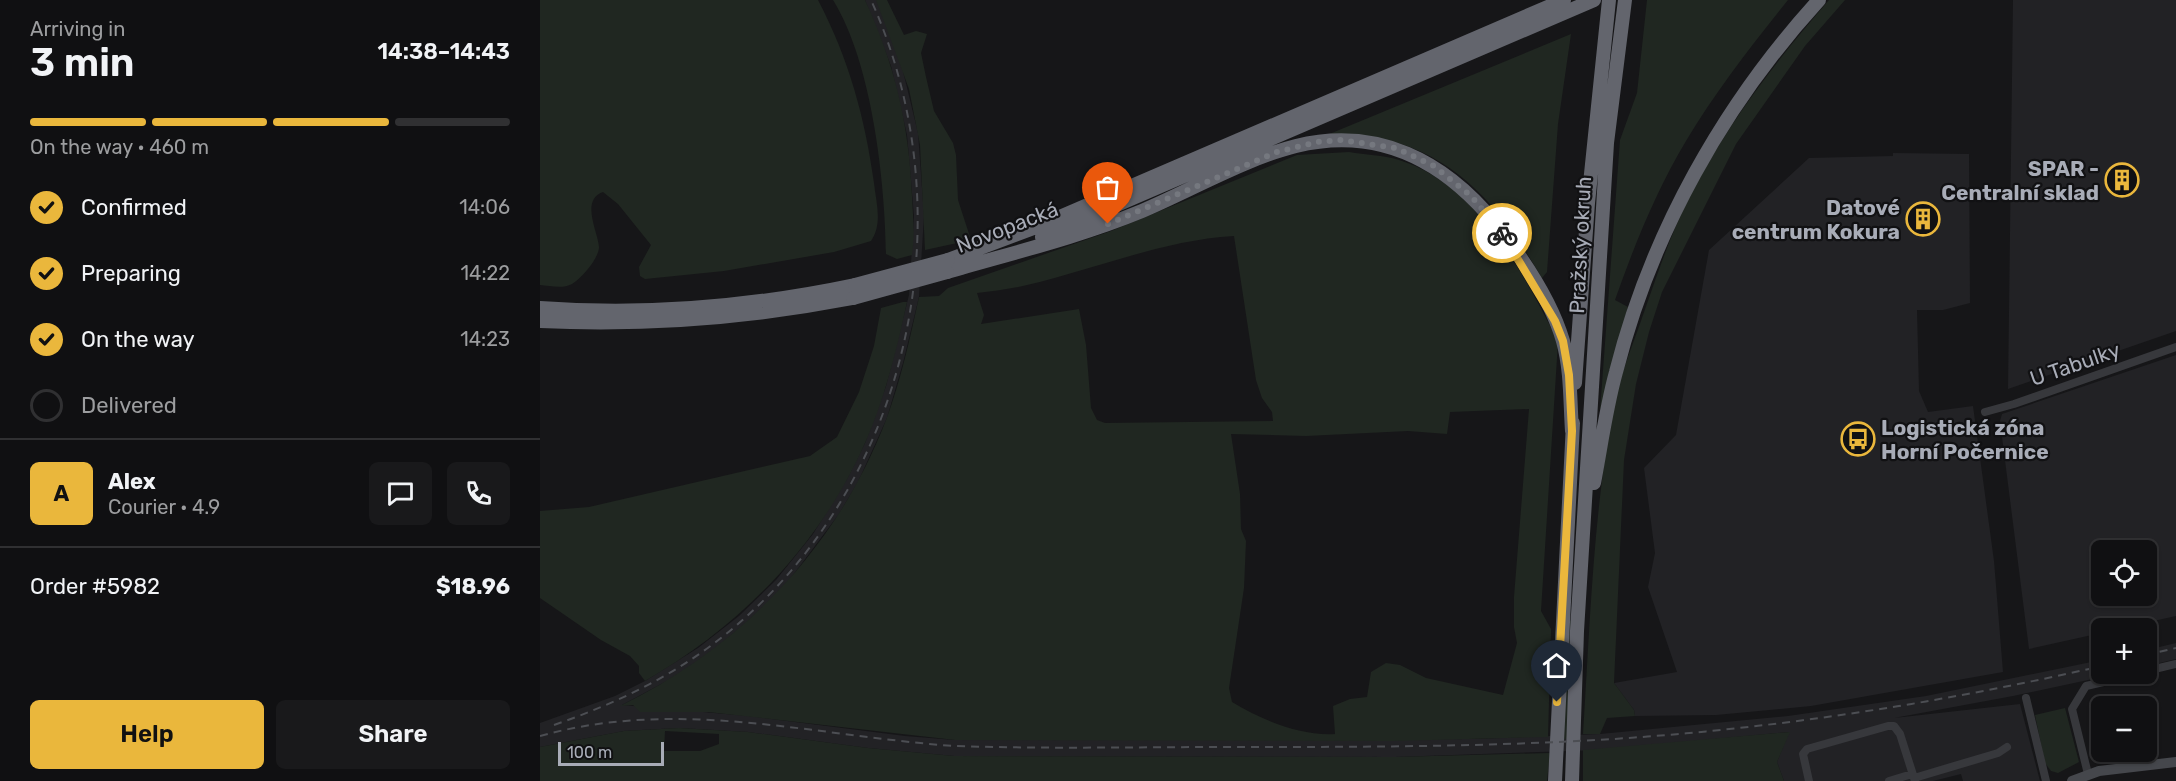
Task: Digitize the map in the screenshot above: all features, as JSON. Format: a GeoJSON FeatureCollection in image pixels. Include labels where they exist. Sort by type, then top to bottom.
{"type":"FeatureCollection","features":[{"type":"Feature","properties":{"kind":"highway","name":"Novopacká"},"geometry":{"type":"LineString","coordinates":[[540,321],[629,323],[723,319],[854,292],[948,266],[1042,237],[1569,4],[1594,0]]}},
{"type":"Feature","properties":{"kind":"highway","name":"Pražský okruh"},"geometry":{"type":"LineString","coordinates":[[1555,781],[1572,431],[1588,203],[1609,0]]}},
{"type":"Feature","properties":{"kind":"highway","name":"Pražský okruh"},"geometry":{"type":"LineString","coordinates":[[1572,781],[1607,143],[1625,0]]}},
{"type":"Feature","properties":{"kind":"highway"},"geometry":{"type":"LineString","coordinates":[[1582,566],[1613,381],[1628,328],[1657,251],[1680,201],[1720,129],[1772,56],[1819,0]]}},
{"type":"Feature","properties":{"kind":"highway"},"geometry":{"type":"LineString","coordinates":[[948,266],[1108,224],[1296,146],[1340,140],[1396,148],[1434,166],[1471,196],[1503,234],[1524,266],[1551,312],[1563,341],[1569,375],[1572,431]]}},
{"type":"Feature","properties":{"kind":"highway","name":"Novopacká"},"geometry":{"type":"LineString","coordinates":[[540,308],[630,312],[690,310],[854,292]]}},
{"type":"Feature","properties":{"kind":"main road"},"geometry":{"type":"LineString","coordinates":[[2072,781],[2088,774],[2176,762]]}},
{"type":"Feature","properties":{"kind":"street","name":"U Tabulky"},"geometry":{"type":"LineString","coordinates":[[1985,412],[2176,347]]}},
{"type":"Feature","properties":{"kind":"street"},"geometry":{"type":"LineString","coordinates":[[2157,668],[2176,664]]}},
{"type":"Feature","properties":{"kind":"street"},"geometry":{"type":"LineString","coordinates":[[2088,774],[2072,709],[2086,686],[2095,684]]}},
{"type":"Feature","properties":{"kind":"street"},"geometry":{"type":"LineString","coordinates":[[2026,698],[2046,781]]}},
{"type":"Feature","properties":{"kind":"street"},"geometry":{"type":"LineString","coordinates":[[1809,781],[1803,763],[1803,754],[1807,749],[1888,726],[1894,726],[1900,734],[1914,778]]}},
{"type":"Feature","properties":{"kind":"street"},"geometry":{"type":"LineString","coordinates":[[1889,781],[1914,778],[1998,753],[2007,747]]}},
{"type":"Feature","properties":{"kind":"shaded area"},"geometry":{"type":"Polygon","coordinates":[[[540,0],[818,0],[839,44],[866,135],[878,213],[877,227],[871,241],[834,252],[724,271],[645,279],[640,276],[639,267],[651,245],[618,204],[603,192],[596,196],[591,209],[599,247],[593,262],[585,273],[568,286],[540,285],[540,0]]]}},
{"type":"Feature","properties":{"kind":"shaded area"},"geometry":{"type":"Polygon","coordinates":[[[833,0],[865,0],[885,48],[899,95],[908,144],[914,225],[912,255],[897,259],[886,254],[883,192],[867,89],[858,56],[833,0]]]}},
{"type":"Feature","properties":{"kind":"shaded area"},"geometry":{"type":"Polygon","coordinates":[[[865,0],[877,0],[901,63],[918,133],[924,216],[919,297],[887,418],[858,482],[839,514],[784,587],[704,658],[680,674],[622,705],[749,716],[905,736],[955,740],[1476,739],[1600,734],[1788,716],[1926,696],[2091,662],[2091,679],[1894,718],[2020,704],[2040,781],[1963,781],[1961,774],[1933,781],[1784,781],[1777,762],[1789,732],[1601,750],[1395,757],[954,756],[868,748],[748,732],[679,728],[624,731],[540,747],[540,723],[615,696],[645,681],[698,648],[739,616],[776,580],[813,534],[848,477],[865,443],[886,386],[909,295],[914,216],[907,135],[891,66],[865,0]]]}},
{"type":"Feature","properties":{"kind":"shaded area"},"geometry":{"type":"Polygon","coordinates":[[[876,0],[887,0],[904,35],[916,31],[927,34],[921,53],[926,77],[934,111],[953,143],[956,155],[958,200],[971,240],[925,250],[920,145],[909,89],[876,0]]]}},
{"type":"Feature","properties":{"kind":"shaded area"},"geometry":{"type":"Polygon","coordinates":[[[1647,0],[1788,0],[1710,104],[1675,160],[1655,199],[1615,300],[1628,307],[1600,411],[1620,140],[1637,93],[1647,0]]]}},
{"type":"Feature","properties":{"kind":"shaded area"},"geometry":{"type":"Polygon","coordinates":[[[1829,0],[1845,0],[1805,46],[1736,144],[1662,292],[1636,384],[1624,460],[1614,683],[1634,710],[1635,716],[1607,718],[1600,734],[1583,734],[1593,571],[1601,490],[1613,409],[1626,363],[1669,243],[1702,173],[1752,96],[1829,0]]]}},
{"type":"Feature","properties":{"kind":"shaded area"},"geometry":{"type":"Polygon","coordinates":[[[2013,0],[2176,0],[2176,331],[2008,389],[2013,0]]]}},
{"type":"Feature","properties":{"kind":"shaded area"},"geometry":{"type":"Polygon","coordinates":[[[1571,34],[1558,124],[1547,272],[1542,278],[1513,232],[1496,211],[1459,175],[1437,160],[1413,148],[1386,140],[1327,135],[1571,34]]]}},
{"type":"Feature","properties":{"kind":"shaded area"},"geometry":{"type":"Polygon","coordinates":[[[1349,152],[1393,158],[1427,172],[1452,189],[1495,234],[1530,289],[1558,342],[1541,611],[1551,629],[1548,737],[1394,741],[955,740],[708,712],[640,712],[633,705],[620,706],[664,682],[706,654],[745,623],[812,551],[841,510],[866,467],[886,420],[901,374],[919,297],[939,296],[948,288],[1111,231],[1297,155],[1349,152]],[[1234,236],[1181,243],[1027,285],[977,293],[984,315],[981,324],[1079,309],[1086,345],[1091,408],[1097,420],[1105,423],[1273,421],[1272,412],[1262,398],[1256,380],[1234,236]],[[1529,409],[1450,412],[1447,434],[1408,431],[1306,436],[1231,434],[1240,494],[1241,529],[1246,541],[1244,588],[1229,688],[1232,702],[1281,726],[1321,734],[1335,734],[1333,706],[1350,699],[1367,697],[1371,672],[1386,663],[1400,665],[1426,678],[1503,695],[1517,643],[1514,627],[1514,597],[1529,409]]]}},
{"type":"Feature","properties":{"kind":"shaded area"},"geometry":{"type":"Polygon","coordinates":[[[1893,153],[1969,154],[1970,303],[1943,310],[1917,310],[1919,391],[1928,412],[1973,406],[1994,561],[2003,672],[1811,706],[1716,715],[1635,716],[1634,710],[1614,683],[1677,672],[1648,587],[1655,553],[1644,468],[1676,435],[1709,250],[1809,158],[1893,156],[1893,153]]]}},
{"type":"Feature","properties":{"kind":"shaded area"},"geometry":{"type":"Polygon","coordinates":[[[907,302],[882,399],[860,455],[838,495],[813,533],[785,568],[720,630],[645,681],[639,673],[639,666],[630,656],[601,640],[540,598],[540,511],[589,507],[810,456],[837,437],[859,392],[874,346],[881,308],[907,302]]]}},
{"type":"Feature","properties":{"kind":"shaded area"},"geometry":{"type":"Polygon","coordinates":[[[2176,355],[2176,616],[2157,620],[2157,618],[2091,618],[2091,635],[2029,649],[2000,421],[2002,414],[2176,355]]]}},
{"type":"Feature","properties":{"kind":"shaded area"},"geometry":{"type":"Polygon","coordinates":[[[1568,620],[1572,621],[1567,739],[1560,739],[1568,620]]]}},
{"type":"Feature","properties":{"kind":"shaded area"},"geometry":{"type":"Polygon","coordinates":[[[2176,643],[2176,659],[2157,664],[2157,648],[2176,643]]]}},
{"type":"Feature","properties":{"kind":"shaded area"},"geometry":{"type":"Polygon","coordinates":[[[2065,708],[2079,762],[2058,773],[2051,771],[2045,763],[2035,715],[2065,708]]]}},
{"type":"Feature","properties":{"kind":"shaded area"},"geometry":{"type":"Polygon","coordinates":[[[679,728],[748,732],[868,748],[954,756],[1395,757],[1550,753],[1547,781],[540,781],[540,747],[624,731],[679,728]],[[665,731],[664,751],[700,751],[719,744],[719,734],[665,731]]]}},
{"type":"Feature","properties":{"kind":"shaded area"},"geometry":{"type":"Polygon","coordinates":[[[1790,732],[1777,762],[1784,781],[1583,781],[1583,750],[1790,732]]]}},
{"type":"Feature","properties":{"kind":"railway"},"geometry":{"type":"LineString","coordinates":[[554,725],[644,687],[686,663],[726,634],[789,573],[840,502],[879,424],[904,341],[917,255],[915,168],[900,83],[871,0]]}},
{"type":"Feature","properties":{"kind":"railway"},"geometry":{"type":"LineString","coordinates":[[2157,652],[2176,648]]}},
{"type":"Feature","properties":{"kind":"railway"},"geometry":{"type":"LineString","coordinates":[[540,736],[592,725],[644,720],[696,719],[954,746],[1366,747],[1597,740],[1724,730],[1851,714],[1977,692],[2091,668]]}},
{"type":"Feature","properties":{"kind":"way so far"},"geometry":{"type":"LineString","coordinates":[[1108,224],[1277,152],[1296,146],[1340,140],[1396,148],[1434,166],[1471,196],[1502,233]]}},
{"type":"Feature","properties":{"kind":"place","name":"SPAR - Centralní sklad"},"geometry":{"type":"Point","coordinates":[2122,180]}},
{"type":"Feature","properties":{"kind":"place","name":"Datové centrum Kokura"},"geometry":{"type":"Point","coordinates":[1923,219]}},
{"type":"Feature","properties":{"kind":"place","name":"Logistická zóna Horní Počernice"},"geometry":{"type":"Point","coordinates":[1858,439]}},
{"type":"Feature","properties":{"kind":"route"},"geometry":{"type":"LineString","coordinates":[[1502,233],[1535,284],[1555,321],[1563,341],[1569,375],[1572,431],[1557,702]]}}]}
